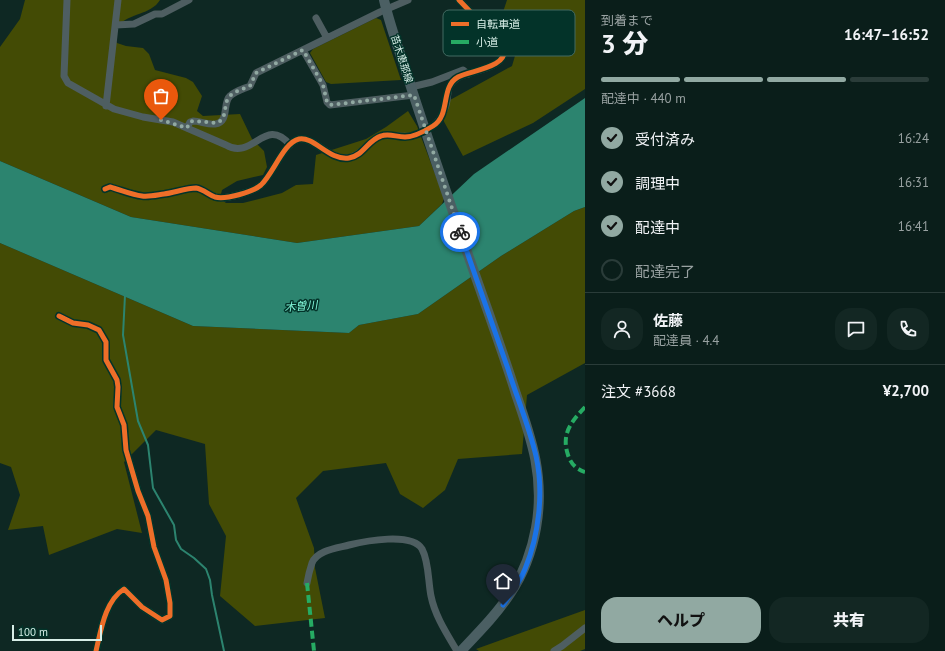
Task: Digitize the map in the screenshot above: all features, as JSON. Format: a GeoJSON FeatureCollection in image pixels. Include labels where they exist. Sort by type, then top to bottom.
{"type":"FeatureCollection","features":[{"type":"Feature","properties":{"kind":"main road","name":"苗木恵那線"},"geometry":{"type":"LineString","coordinates":[[385,5],[412,91],[499,343],[536,457],[540,500],[536,527],[525,570],[516,587],[503,605],[461,651]]}},
{"type":"Feature","properties":{"kind":"street"},"geometry":{"type":"LineString","coordinates":[[67,0],[64,76],[68,83],[106,106],[144,117],[172,122],[233,149],[239,149],[270,135],[276,134],[285,139],[290,145]]}},
{"type":"Feature","properties":{"kind":"street"},"geometry":{"type":"LineString","coordinates":[[106,106],[118,0]]}},
{"type":"Feature","properties":{"kind":"street"},"geometry":{"type":"LineString","coordinates":[[116,25],[134,24],[155,14],[162,14],[189,0]]}},
{"type":"Feature","properties":{"kind":"street"},"geometry":{"type":"LineString","coordinates":[[187,128],[190,122],[193,121],[212,124],[221,121],[225,113],[227,99],[229,96],[250,86],[256,73],[327,38],[385,5],[408,0]]}},
{"type":"Feature","properties":{"kind":"street"},"geometry":{"type":"LineString","coordinates":[[459,0],[469,10]]}},
{"type":"Feature","properties":{"kind":"street"},"geometry":{"type":"LineString","coordinates":[[316,18],[327,38]]}},
{"type":"Feature","properties":{"kind":"street"},"geometry":{"type":"LineString","coordinates":[[303,50],[323,85],[327,102],[330,105],[412,91],[449,74],[463,70],[468,74]]}},
{"type":"Feature","properties":{"kind":"street"},"geometry":{"type":"LineString","coordinates":[[433,126],[445,108],[450,85],[459,77],[488,67],[502,60],[504,56]]}},
{"type":"Feature","properties":{"kind":"street"},"geometry":{"type":"LineString","coordinates":[[105,189],[110,187],[143,196],[197,188],[217,198],[246,193],[255,190],[262,184],[294,141],[303,139],[310,141],[336,156],[350,158],[359,154],[372,141],[381,136],[411,136]]}},
{"type":"Feature","properties":{"kind":"street"},"geometry":{"type":"LineString","coordinates":[[58,316],[73,323],[88,325],[99,330],[106,342],[106,360],[117,380],[117,407],[124,425],[126,450],[138,492],[148,516],[154,547],[166,580],[170,603],[170,616],[162,620],[142,607],[124,589],[119,592],[109,606],[96,651]]}},
{"type":"Feature","properties":{"kind":"street"},"geometry":{"type":"LineString","coordinates":[[307,583],[312,563],[318,555],[331,550],[380,539],[410,540],[418,544],[422,549],[426,562],[431,598],[442,625],[457,651]]}},
{"type":"Feature","properties":{"kind":"street"},"geometry":{"type":"LineString","coordinates":[[554,651],[585,628]]}},
{"type":"Feature","properties":{"kind":"shaded area"},"geometry":{"type":"Polygon","coordinates":[[[25,0],[160,0],[151,9],[123,22],[117,27],[113,35],[117,43],[126,46],[143,48],[149,54],[155,70],[186,78],[193,82],[202,96],[197,111],[203,116],[240,114],[252,139],[264,151],[267,167],[263,175],[237,181],[222,190],[220,198],[226,203],[243,203],[282,193],[296,185],[313,184],[316,155],[366,139],[408,111],[417,126],[444,198],[442,204],[419,226],[297,243],[131,217],[0,161],[0,47],[20,19],[25,0]]]}},
{"type":"Feature","properties":{"kind":"shaded area"},"geometry":{"type":"Polygon","coordinates":[[[507,0],[585,0],[585,89],[533,123],[463,156],[442,118],[450,100],[512,66],[515,56],[575,56],[575,10],[504,10],[507,0]]]}},
{"type":"Feature","properties":{"kind":"shaded area"},"geometry":{"type":"Polygon","coordinates":[[[376,18],[381,20],[401,80],[331,84],[326,82],[310,53],[313,49],[376,18]]]}},
{"type":"Feature","properties":{"kind":"shaded area"},"geometry":{"type":"Polygon","coordinates":[[[585,207],[585,363],[527,395],[522,454],[458,459],[445,490],[423,508],[400,494],[386,463],[323,471],[296,498],[314,548],[315,568],[325,618],[255,626],[220,596],[226,536],[209,504],[205,444],[156,430],[124,462],[142,533],[117,529],[49,555],[43,526],[8,530],[20,495],[11,467],[0,463],[0,243],[193,326],[349,333],[359,325],[418,314],[501,256],[574,211],[585,207]]]}},
{"type":"Feature","properties":{"kind":"shaded area"},"geometry":{"type":"Polygon","coordinates":[[[585,610],[585,649],[580,651],[479,651],[476,649],[585,610]]]}},
{"type":"Feature","properties":{"kind":"water","name":"木曽川"},"geometry":{"type":"Polygon","coordinates":[[[585,98],[585,207],[574,211],[501,256],[418,314],[359,325],[349,333],[193,326],[0,243],[0,161],[131,217],[297,243],[419,226],[474,174],[585,98]]]}},
{"type":"Feature","properties":{"kind":"waterway"},"geometry":{"type":"LineString","coordinates":[[125,295],[123,335],[138,421],[148,445],[153,488],[174,525],[176,540],[181,549],[206,569],[210,580],[224,651]]}},
{"type":"Feature","properties":{"kind":"tunnel"},"geometry":{"type":"LineString","coordinates":[[411,136],[429,128]]}},
{"type":"Feature","properties":{"kind":"marked path"},"geometry":{"type":"LineString","coordinates":[[585,407],[572,423],[566,441],[568,455],[574,466],[585,472]]}},
{"type":"Feature","properties":{"kind":"marked path"},"geometry":{"type":"LineString","coordinates":[[307,583],[314,651]]}},
{"type":"Feature","properties":{"kind":"cycle path"},"geometry":{"type":"LineString","coordinates":[[459,0],[469,10]]}},
{"type":"Feature","properties":{"kind":"cycle path"},"geometry":{"type":"LineString","coordinates":[[105,189],[110,187],[134,195],[142,196],[196,188],[220,198],[239,195],[261,185],[288,146],[299,139],[310,141],[335,156],[342,158],[354,157],[372,141],[381,136],[387,135],[408,137],[433,126],[439,121],[442,115],[449,87],[452,82],[458,77],[495,64],[501,60],[503,56]]}},
{"type":"Feature","properties":{"kind":"cycle path"},"geometry":{"type":"LineString","coordinates":[[59,316],[73,323],[88,325],[99,330],[106,342],[106,360],[117,380],[117,407],[124,425],[126,450],[138,491],[148,516],[154,547],[166,580],[170,603],[170,616],[162,620],[142,607],[124,589],[112,601],[108,608],[102,625],[96,651]]}},
{"type":"Feature","properties":{"kind":"way so far"},"geometry":{"type":"LineString","coordinates":[[161,120],[172,122],[187,128],[190,122],[193,121],[212,124],[217,123],[223,118],[229,96],[250,86],[256,73],[303,50],[323,85],[327,102],[330,105],[414,95],[460,232]]}},
{"type":"Feature","properties":{"kind":"route"},"geometry":{"type":"LineString","coordinates":[[460,232],[526,422],[536,457],[539,480],[540,500],[531,550],[525,570],[516,587],[503,605]]}}]}
